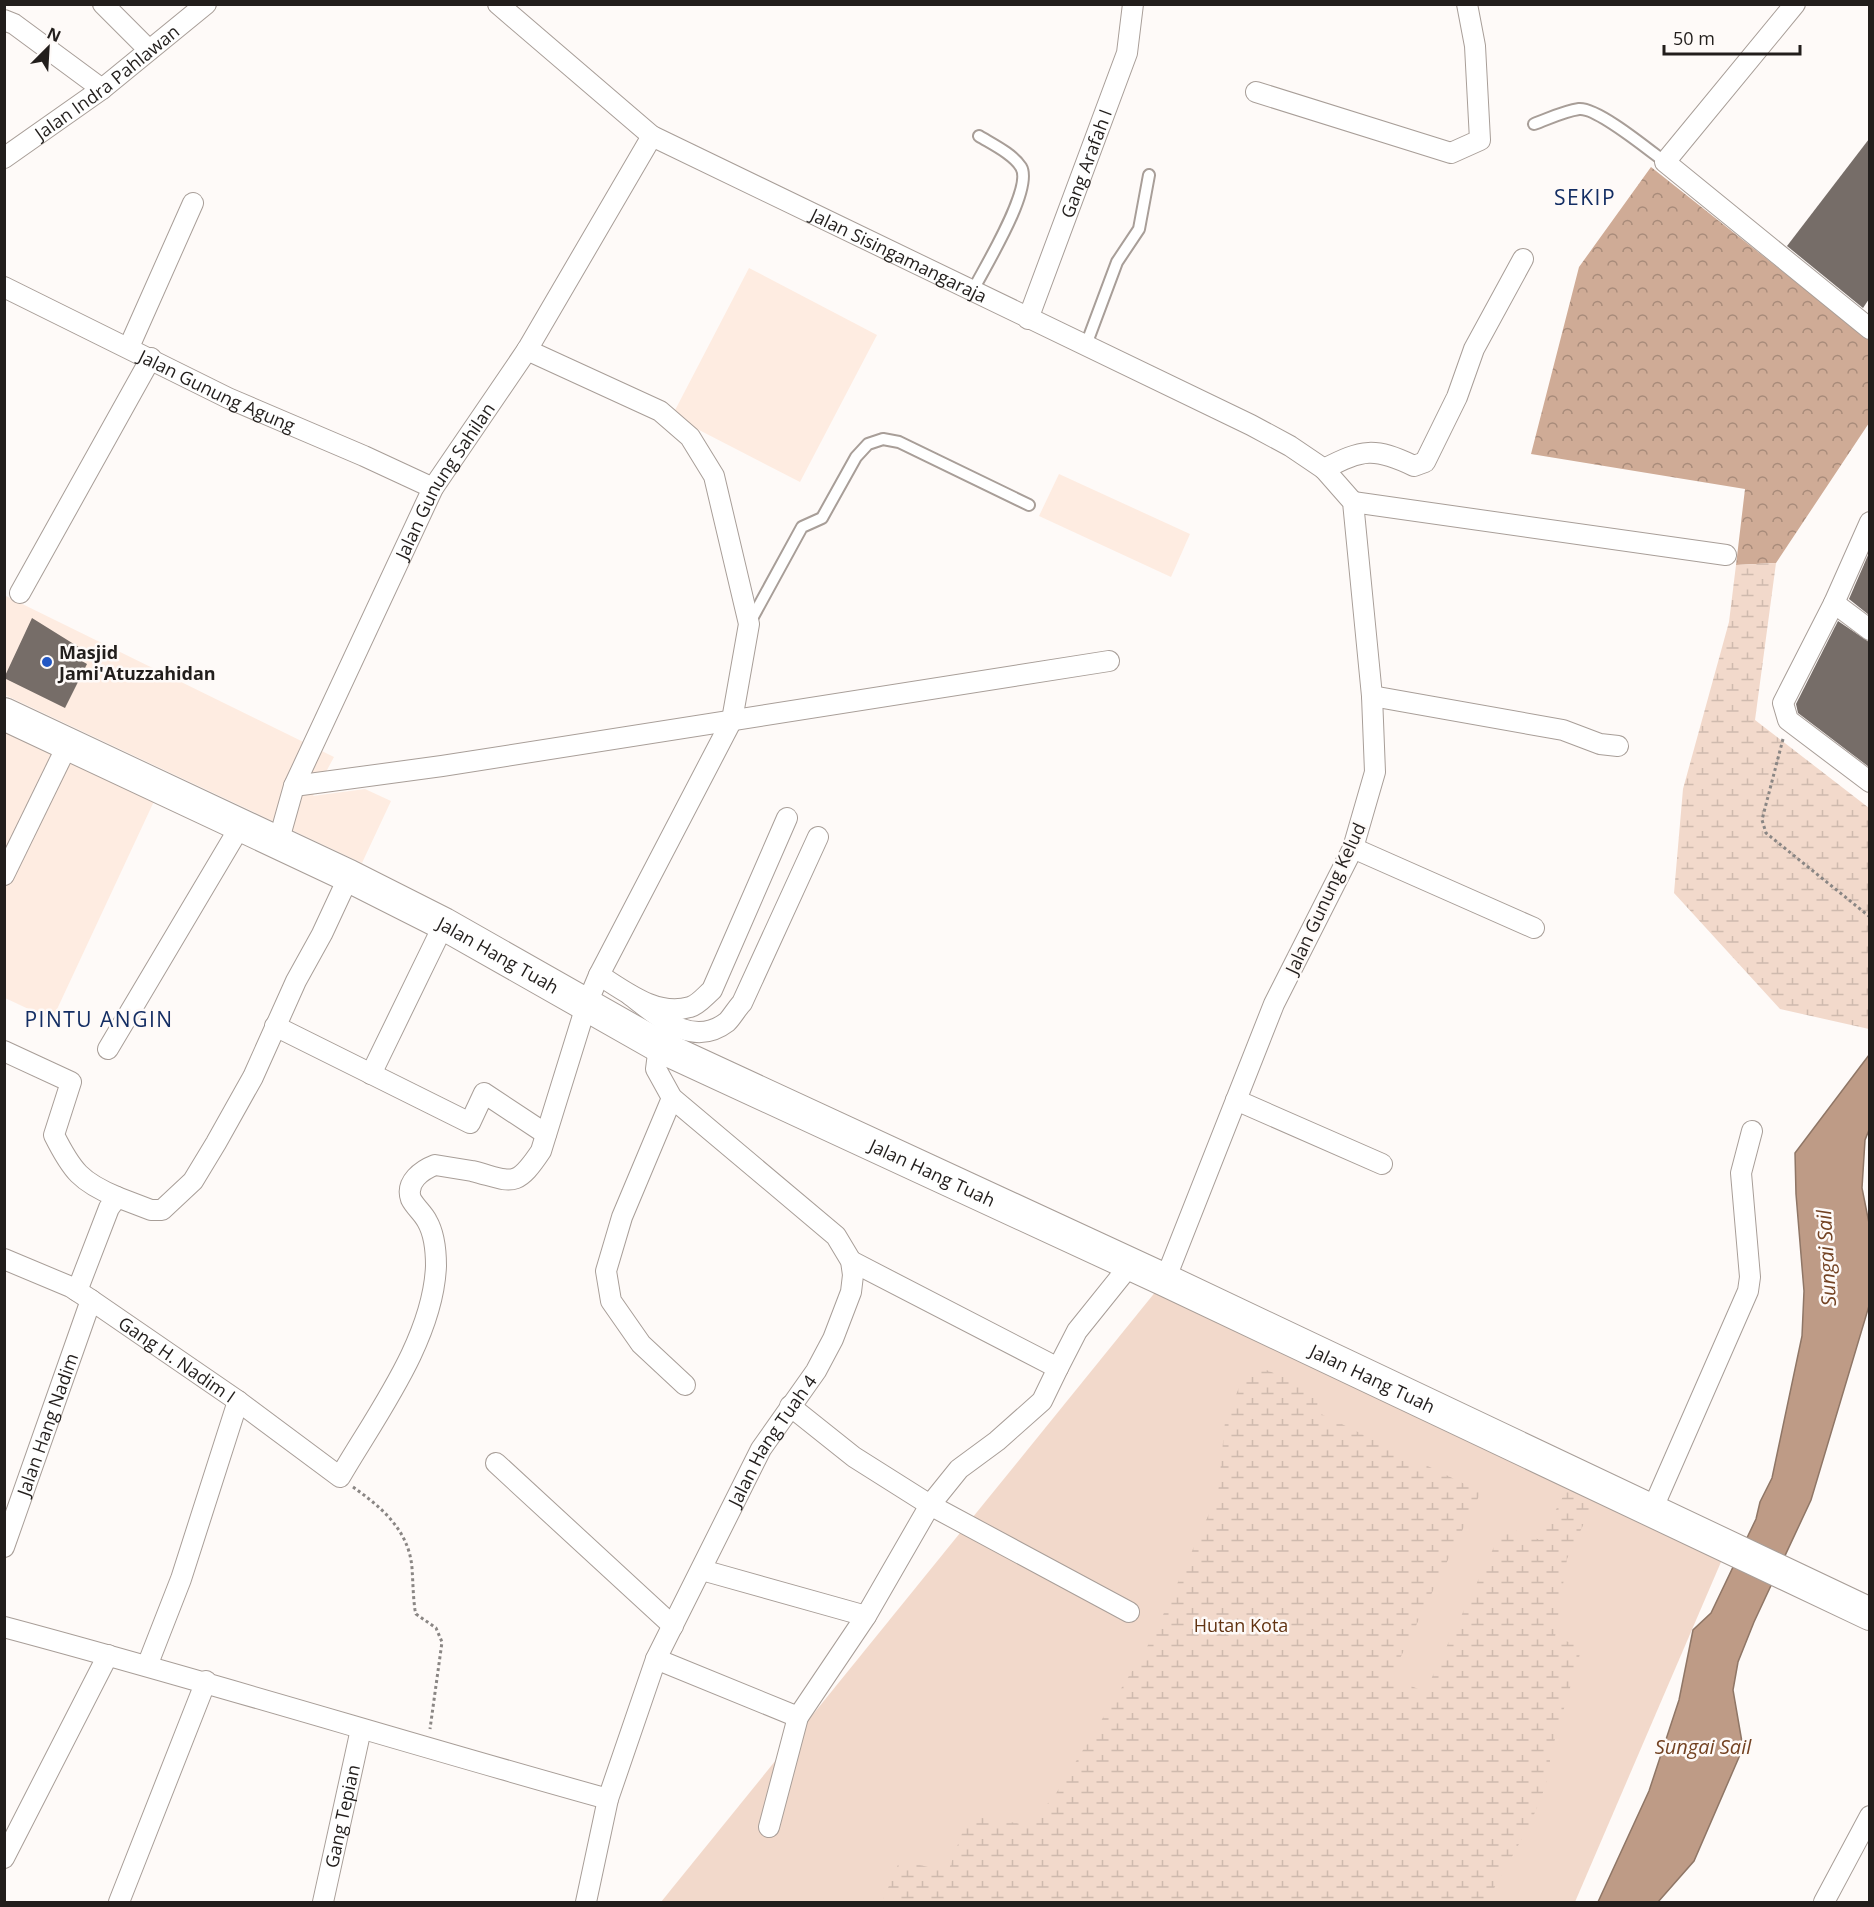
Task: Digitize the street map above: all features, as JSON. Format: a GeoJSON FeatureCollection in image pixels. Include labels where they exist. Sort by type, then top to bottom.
{"type":"FeatureCollection","features":[{"type":"Feature","properties":{"kind":"main road","name":"Jalan Hang Tuah"},"geometry":{"type":"LineString","coordinates":[[4,714],[349,876],[444,924],[659,1046],[1165,1280],[1869,1614]]}},
{"type":"Feature","properties":{"kind":"street"},"geometry":{"type":"LineString","coordinates":[[103,4],[149,50]]}},
{"type":"Feature","properties":{"kind":"street","name":"Jalan Indra Pahlawan"},"geometry":{"type":"LineString","coordinates":[[4,158],[102,89],[206,4]]}},
{"type":"Feature","properties":{"kind":"street","name":"Jalan Sisingamangaraja"},"geometry":{"type":"LineString","coordinates":[[498,4],[652,136],[1251,425],[1290,446],[1324,469]]}},
{"type":"Feature","properties":{"kind":"street","name":"Gang Arafah I"},"geometry":{"type":"LineString","coordinates":[[1028,319],[1127,53],[1133,4]]}},
{"type":"Feature","properties":{"kind":"street"},"geometry":{"type":"LineString","coordinates":[[1256,92],[1451,153],[1480,140],[1476,46],[1467,4]]}},
{"type":"Feature","properties":{"kind":"street"},"geometry":{"type":"LineString","coordinates":[[1795,4],[1665,162],[1867,321]]}},
{"type":"Feature","properties":{"kind":"street"},"geometry":{"type":"LineString","coordinates":[[4,20],[14,24],[102,89]]}},
{"type":"Feature","properties":{"kind":"street","name":"Jalan Gunung Sahilan"},"geometry":{"type":"LineString","coordinates":[[278,843],[294,786],[433,488],[527,350],[652,136]]}},
{"type":"Feature","properties":{"kind":"street"},"geometry":{"type":"LineString","coordinates":[[129,347],[193,203]]}},
{"type":"Feature","properties":{"kind":"street"},"geometry":{"type":"LineString","coordinates":[[1522,259],[1474,349],[1457,397],[1425,462],[1414,466],[1386,453],[1370,452],[1348,457],[1324,469],[1353,502],[1726,555]]}},
{"type":"Feature","properties":{"kind":"street","name":"Jalan Gunung Agung"},"geometry":{"type":"LineString","coordinates":[[4,287],[228,398],[433,488]]}},
{"type":"Feature","properties":{"kind":"street"},"geometry":{"type":"LineString","coordinates":[[340,1477],[414,1349],[424,1323],[436,1267],[435,1247],[428,1223],[411,1198],[411,1186],[417,1175],[435,1165],[505,1181],[517,1179],[528,1172],[537,1158],[586,1006],[732,720],[749,624],[714,476],[690,437],[660,411],[527,350]]}},
{"type":"Feature","properties":{"kind":"street"},"geometry":{"type":"LineString","coordinates":[[20,592],[151,358]]}},
{"type":"Feature","properties":{"kind":"street","name":"Jalan Gunung Kelud"},"geometry":{"type":"LineString","coordinates":[[1165,1280],[1274,1004],[1353,848],[1376,772],[1372,696],[1353,502]]}},
{"type":"Feature","properties":{"kind":"street"},"geometry":{"type":"LineString","coordinates":[[1869,522],[1834,603],[1783,703],[1788,720],[1869,782]]}},
{"type":"Feature","properties":{"kind":"street"},"geometry":{"type":"LineString","coordinates":[[1834,603],[1869,630]]}},
{"type":"Feature","properties":{"kind":"street"},"geometry":{"type":"LineString","coordinates":[[294,786],[442,766],[1109,661]]}},
{"type":"Feature","properties":{"kind":"street"},"geometry":{"type":"LineString","coordinates":[[1372,696],[1563,730],[1600,744],[1618,746]]}},
{"type":"Feature","properties":{"kind":"street"},"geometry":{"type":"LineString","coordinates":[[4,875],[68,744]]}},
{"type":"Feature","properties":{"kind":"street"},"geometry":{"type":"LineString","coordinates":[[630,995],[663,1009],[692,1007],[712,990],[787,818]]}},
{"type":"Feature","properties":{"kind":"street"},"geometry":{"type":"LineString","coordinates":[[108,1049],[241,825]]}},
{"type":"Feature","properties":{"kind":"street"},"geometry":{"type":"LineString","coordinates":[[600,975],[683,1031],[703,1032],[727,1022],[742,1003],[818,837]]}},
{"type":"Feature","properties":{"kind":"street"},"geometry":{"type":"LineString","coordinates":[[1353,848],[1534,928]]}},
{"type":"Feature","properties":{"kind":"street"},"geometry":{"type":"LineString","coordinates":[[4,1051],[71,1082],[54,1135],[65,1157],[89,1185],[151,1210],[162,1210],[193,1181],[253,1077],[275,1026],[349,876]]}},
{"type":"Feature","properties":{"kind":"street"},"geometry":{"type":"LineString","coordinates":[[371,1074],[444,924]]}},
{"type":"Feature","properties":{"kind":"street"},"geometry":{"type":"LineString","coordinates":[[275,1026],[470,1123],[484,1093],[546,1134]]}},
{"type":"Feature","properties":{"kind":"street"},"geometry":{"type":"LineString","coordinates":[[659,1046],[656,1069],[672,1098],[836,1236],[851,1261],[1058,1368]]}},
{"type":"Feature","properties":{"kind":"street"},"geometry":{"type":"LineString","coordinates":[[672,1098],[622,1217],[606,1271],[611,1301],[641,1344],[684,1386]]}},
{"type":"Feature","properties":{"kind":"street"},"geometry":{"type":"LineString","coordinates":[[1236,1100],[1382,1164]]}},
{"type":"Feature","properties":{"kind":"street"},"geometry":{"type":"LineString","coordinates":[[1652,1510],[1748,1290],[1750,1277],[1741,1173],[1752,1131]]}},
{"type":"Feature","properties":{"kind":"street","name":"Jalan Hang Nadim"},"geometry":{"type":"LineString","coordinates":[[4,1547],[84,1296],[105,1218],[117,1197]]}},
{"type":"Feature","properties":{"kind":"street","name":"Gang H. Nadim I"},"geometry":{"type":"LineString","coordinates":[[4,1259],[84,1296],[238,1401],[340,1477]]}},
{"type":"Feature","properties":{"kind":"street","name":"Jalan Hang Tuah 4"},"geometry":{"type":"LineString","coordinates":[[586,1902],[608,1799],[656,1659],[761,1449],[816,1371],[833,1340],[851,1292],[851,1261]]}},
{"type":"Feature","properties":{"kind":"street"},"geometry":{"type":"LineString","coordinates":[[769,1827],[798,1717],[866,1616],[930,1505],[959,1469],[997,1441],[1042,1401],[1077,1331],[1130,1265]]}},
{"type":"Feature","properties":{"kind":"street"},"geometry":{"type":"LineString","coordinates":[[147,1666],[181,1579],[238,1401]]}},
{"type":"Feature","properties":{"kind":"street"},"geometry":{"type":"LineString","coordinates":[[790,1406],[854,1456],[930,1505],[1129,1612]]}},
{"type":"Feature","properties":{"kind":"street"},"geometry":{"type":"LineString","coordinates":[[496,1463],[673,1626]]}},
{"type":"Feature","properties":{"kind":"street"},"geometry":{"type":"LineString","coordinates":[[702,1570],[866,1616]]}},
{"type":"Feature","properties":{"kind":"street"},"geometry":{"type":"LineString","coordinates":[[4,1627],[206,1682],[427,1749],[608,1799]]}},
{"type":"Feature","properties":{"kind":"street"},"geometry":{"type":"LineString","coordinates":[[4,1858],[108,1655]]}},
{"type":"Feature","properties":{"kind":"street"},"geometry":{"type":"LineString","coordinates":[[656,1659],[798,1717]]}},
{"type":"Feature","properties":{"kind":"street"},"geometry":{"type":"LineString","coordinates":[[119,1902],[206,1682]]}},
{"type":"Feature","properties":{"kind":"street","name":"Gang Tepian"},"geometry":{"type":"LineString","coordinates":[[323,1902],[361,1729]]}},
{"type":"Feature","properties":{"kind":"street"},"geometry":{"type":"LineString","coordinates":[[1824,1902],[1869,1816]]}},
{"type":"Feature","properties":{"kind":"lane"},"geometry":{"type":"LineString","coordinates":[[1534,124],[1579,109],[1588,110],[1629,134],[1665,162]]}},
{"type":"Feature","properties":{"kind":"lane"},"geometry":{"type":"LineString","coordinates":[[972,292],[1001,238],[1023,186],[1022,170],[1017,163],[980,136]]}},
{"type":"Feature","properties":{"kind":"lane"},"geometry":{"type":"LineString","coordinates":[[1086,345],[1117,262],[1139,229],[1149,175]]}},
{"type":"Feature","properties":{"kind":"lane"},"geometry":{"type":"LineString","coordinates":[[749,624],[802,527],[822,518],[856,457],[868,444],[883,440],[899,442],[1029,505]]}},
{"type":"Feature","properties":{"kind":"path"},"geometry":{"type":"LineString","coordinates":[[1788,720],[1762,820],[1766,833],[1869,917]]}},
{"type":"Feature","properties":{"kind":"path"},"geometry":{"type":"LineString","coordinates":[[340,1477],[381,1507],[401,1533],[412,1565],[414,1610],[441,1635],[442,1642],[427,1749]]}},
{"type":"Feature","properties":{"kind":"shaded area"},"geometry":{"type":"Polygon","coordinates":[[[749,268],[877,335],[800,482],[672,416],[749,268]]]}},
{"type":"Feature","properties":{"kind":"shaded area"},"geometry":{"type":"Polygon","coordinates":[[[1059,474],[1190,534],[1171,577],[1039,516],[1059,474]]]}},
{"type":"Feature","properties":{"kind":"shaded area"},"geometry":{"type":"Polygon","coordinates":[[[4,595],[334,757],[313,796],[365,789],[391,801],[362,863],[5,695],[4,595]]]}},
{"type":"Feature","properties":{"kind":"shaded area"},"geometry":{"type":"Polygon","coordinates":[[[5,726],[156,797],[52,1020],[5,998],[5,726]]]}},
{"type":"Feature","properties":{"kind":"green space"},"geometry":{"type":"Polygon","coordinates":[[[1651,167],[1869,340],[1869,423],[1776,563],[1736,565],[1745,489],[1531,454],[1579,267],[1651,167]]]}},
{"type":"Feature","properties":{"kind":"green space"},"geometry":{"type":"Polygon","coordinates":[[[1776,563],[1755,720],[1869,808],[1869,1029],[1780,1009],[1674,893],[1683,789],[1729,622],[1736,565],[1776,563]]]}},
{"type":"Feature","properties":{"kind":"green space","name":"Hutan Kota"},"geometry":{"type":"Polygon","coordinates":[[[1165,1280],[1724,1555],[1575,1902],[661,1902],[1165,1280]]]}},
{"type":"Feature","properties":{"kind":"green space"},"geometry":{"type":"Polygon","coordinates":[[[1249,1363],[1318,1391],[1317,1412],[1481,1492],[1391,1677],[1425,1692],[1504,1526],[1540,1540],[1570,1483],[1597,1496],[1567,1559],[1555,1637],[1582,1647],[1550,1756],[1549,1771],[1537,1807],[1519,1845],[1491,1894],[1508,1902],[882,1902],[900,1860],[948,1872],[968,1816],[1023,1824],[1052,1800],[1153,1637],[1218,1494],[1225,1422],[1249,1363]]]}},
{"type":"Feature","properties":{"kind":"water","name":"Sungai Sail"},"geometry":{"type":"Polygon","coordinates":[[[1869,1055],[1869,1130],[1865,1140],[1862,1188],[1869,1223],[1869,1306],[1811,1500],[1754,1622],[1738,1662],[1733,1690],[1743,1748],[1694,1861],[1658,1902],[1598,1902],[1649,1791],[1679,1700],[1693,1630],[1711,1613],[1756,1519],[1760,1502],[1772,1478],[1802,1336],[1804,1291],[1795,1153],[1869,1055]]]}},
{"type":"Feature","properties":{"kind":"building"},"geometry":{"type":"Polygon","coordinates":[[[1869,139],[1869,299],[1863,308],[1787,246],[1869,139]]]}},
{"type":"Feature","properties":{"kind":"building"},"geometry":{"type":"Polygon","coordinates":[[[1869,553],[1869,615],[1849,599],[1869,553]]]}},
{"type":"Feature","properties":{"kind":"building","name":"Masjid Jami'Atuzzahidan"},"geometry":{"type":"Polygon","coordinates":[[[32,618],[85,651],[80,660],[87,664],[65,708],[4,678],[32,618]]]}},
{"type":"Feature","properties":{"kind":"building"},"geometry":{"type":"Polygon","coordinates":[[[1838,621],[1869,642],[1869,767],[1798,713],[1796,704],[1838,621]]]}},
{"type":"Feature","properties":{"kind":"place","name":"Masjid Jami'Atuzzahidan"},"geometry":{"type":"Point","coordinates":[47,662]}},
{"type":"Feature","properties":{"kind":"district","name":"SEKIP"},"geometry":{"type":"Point","coordinates":[1585,197]}},
{"type":"Feature","properties":{"kind":"district","name":"PINTU ANGIN"},"geometry":{"type":"Point","coordinates":[99,1019]}}]}
